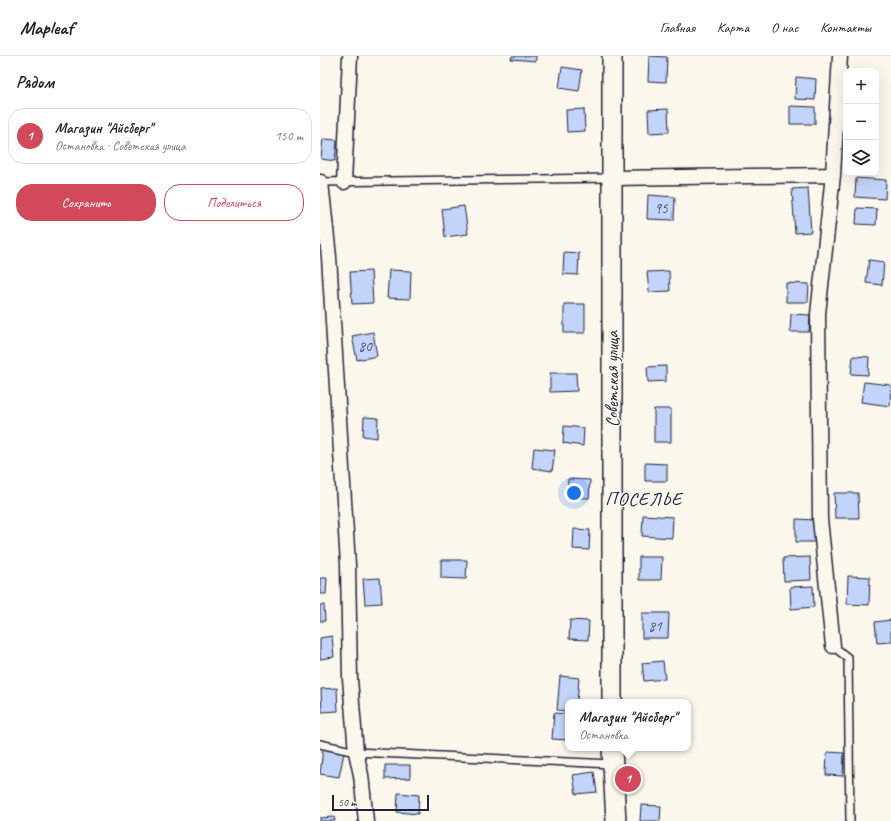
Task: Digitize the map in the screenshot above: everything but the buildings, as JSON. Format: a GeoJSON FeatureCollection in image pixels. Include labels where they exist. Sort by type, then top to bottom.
{"type":"FeatureCollection","features":[{"type":"Feature","properties":{"kind":"main road","name":"Советская улица"},"geometry":{"type":"LineString","coordinates":[[612,56],[612,699]]}},
{"type":"Feature","properties":{"kind":"main road"},"geometry":{"type":"LineString","coordinates":[[612,756],[616,821]]}},
{"type":"Feature","properties":{"kind":"street"},"geometry":{"type":"LineString","coordinates":[[344,182],[350,56]]}},
{"type":"Feature","properties":{"kind":"street"},"geometry":{"type":"LineString","coordinates":[[833,646],[820,518],[818,314],[833,175],[840,56]]}},
{"type":"Feature","properties":{"kind":"street"},"geometry":{"type":"LineString","coordinates":[[612,178],[833,175]]}},
{"type":"Feature","properties":{"kind":"street"},"geometry":{"type":"LineString","coordinates":[[320,182],[329,257],[348,565],[350,679],[356,752],[361,775],[366,821]]}},
{"type":"Feature","properties":{"kind":"lane"},"geometry":{"type":"LineString","coordinates":[[320,182],[612,178]]}},
{"type":"Feature","properties":{"kind":"lane"},"geometry":{"type":"LineString","coordinates":[[833,646],[848,658],[850,821]]}},
{"type":"Feature","properties":{"kind":"lane"},"geometry":{"type":"LineString","coordinates":[[320,744],[356,752],[612,756]]}},
{"type":"Feature","properties":{"kind":"place","name":"Магазин \"Айсберг\""},"geometry":{"type":"Point","coordinates":[628,779]}},
{"type":"Feature","properties":{"kind":"district","name":"ПОСЕЛЬЕ"},"geometry":{"type":"Point","coordinates":[644,499]}}]}
